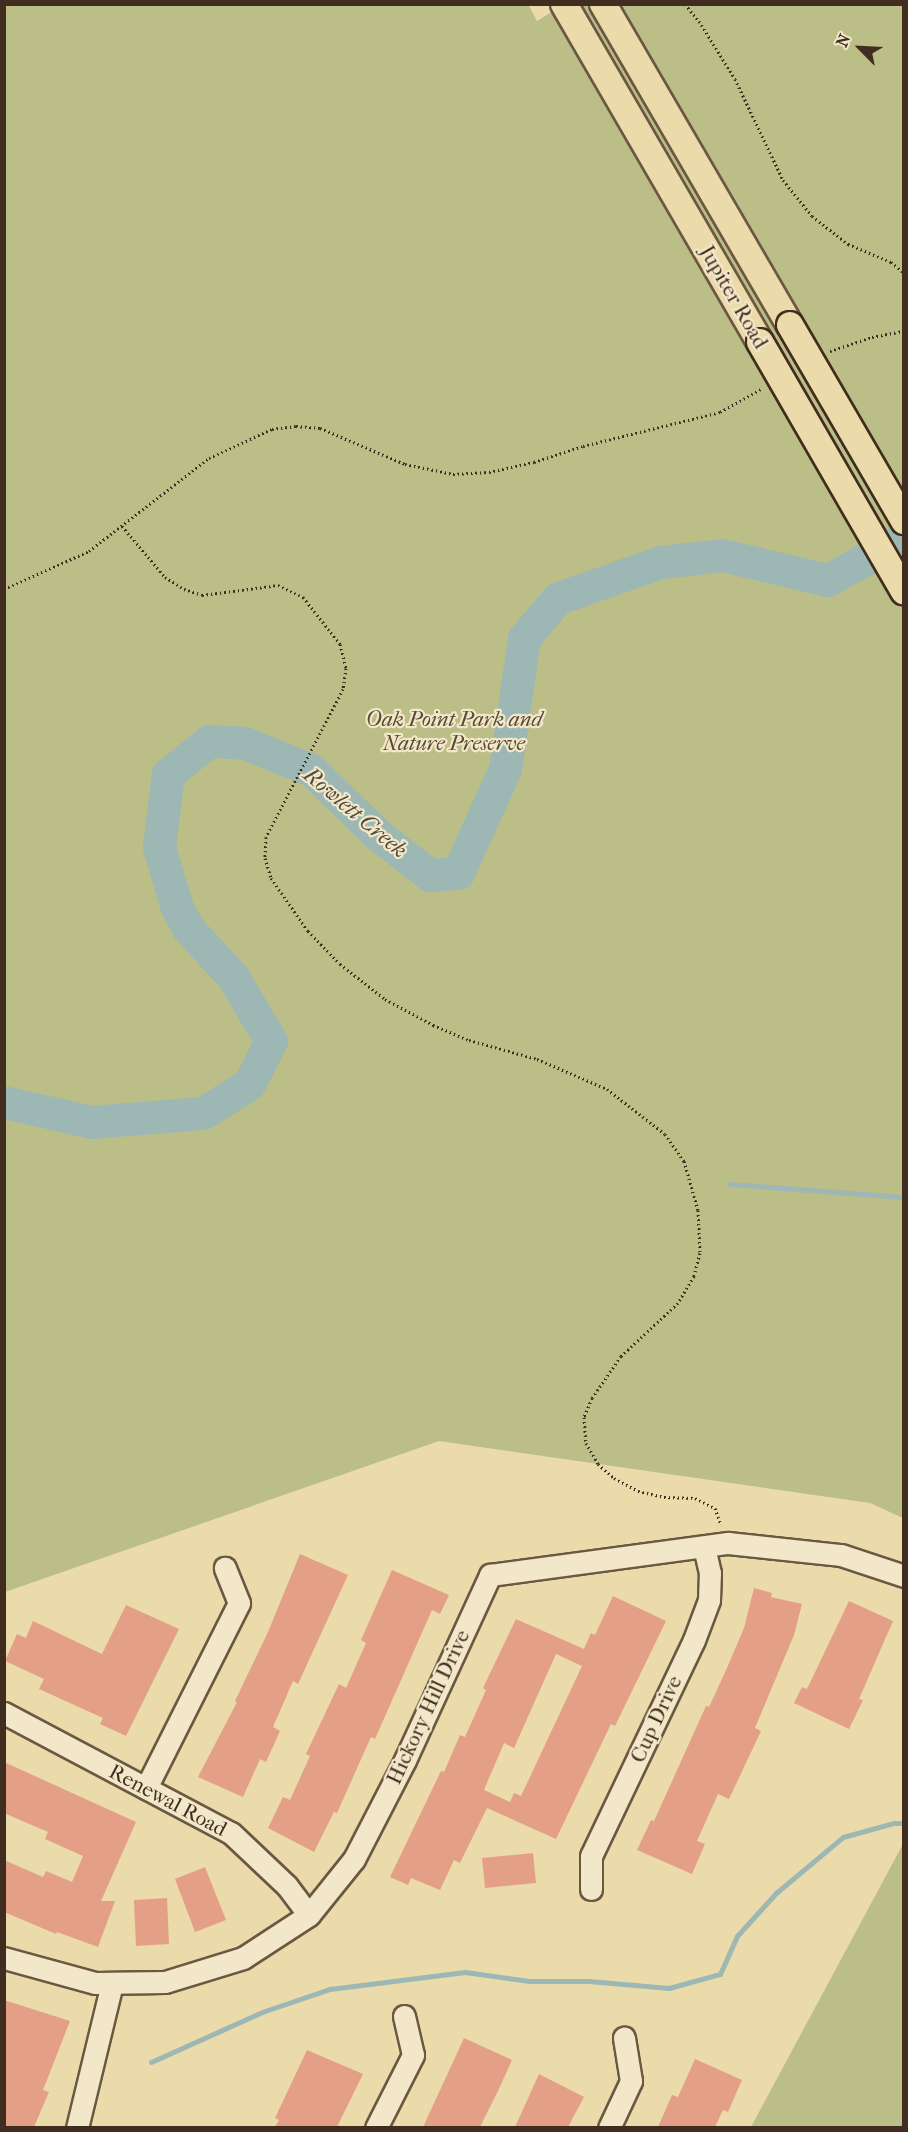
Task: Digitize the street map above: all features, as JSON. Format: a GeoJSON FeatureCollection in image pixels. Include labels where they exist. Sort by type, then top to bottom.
{"type":"FeatureCollection","features":[{"type":"Feature","properties":{"kind":"main road","name":"Jupiter Road"},"geometry":{"type":"LineString","coordinates":[[564,4],[903,591]]}},
{"type":"Feature","properties":{"kind":"main road","name":"Jupiter Road"},"geometry":{"type":"LineString","coordinates":[[603,4],[903,521]]}},
{"type":"Feature","properties":{"kind":"street","name":"Hickory Hill Drive"},"geometry":{"type":"LineString","coordinates":[[4,1958],[95,1983],[165,1982],[243,1959],[309,1915],[354,1859],[405,1760],[490,1575],[728,1543],[841,1555],[903,1576]]}},
{"type":"Feature","properties":{"kind":"street","name":"Cup Drive"},"geometry":{"type":"LineString","coordinates":[[591,1889],[591,1856],[694,1640],[709,1600],[710,1573],[704,1547]]}},
{"type":"Feature","properties":{"kind":"street"},"geometry":{"type":"LineString","coordinates":[[146,1788],[239,1603],[225,1568]]}},
{"type":"Feature","properties":{"kind":"street","name":"Renewal Road"},"geometry":{"type":"LineString","coordinates":[[4,1713],[231,1833],[287,1886],[309,1915]]}},
{"type":"Feature","properties":{"kind":"street"},"geometry":{"type":"LineString","coordinates":[[78,2127],[112,1983]]}},
{"type":"Feature","properties":{"kind":"street"},"geometry":{"type":"LineString","coordinates":[[376,2127],[413,2055],[404,2016]]}},
{"type":"Feature","properties":{"kind":"street"},"geometry":{"type":"LineString","coordinates":[[609,2127],[631,2081],[624,2038]]}},
{"type":"Feature","properties":{"kind":"path"},"geometry":{"type":"LineString","coordinates":[[685,4],[699,21],[735,79],[783,180],[812,216],[849,244],[891,262],[903,273]]}},
{"type":"Feature","properties":{"kind":"path"},"geometry":{"type":"LineString","coordinates":[[821,356],[872,337],[903,331]]}},
{"type":"Feature","properties":{"kind":"path"},"geometry":{"type":"LineString","coordinates":[[4,589],[89,551],[210,458],[272,429],[296,426],[320,428],[405,464],[453,474],[489,472],[720,412],[770,384]]}},
{"type":"Feature","properties":{"kind":"path"},"geometry":{"type":"LineString","coordinates":[[122,526],[165,577],[184,589],[202,595],[278,585],[303,597],[340,644],[346,668],[343,689],[266,837],[265,858],[271,878],[308,932],[340,964],[385,999],[433,1025],[469,1040],[537,1059],[607,1089],[665,1134],[684,1161],[698,1210],[700,1253],[694,1276],[678,1303],[621,1356],[592,1398],[584,1417],[586,1443],[598,1464],[614,1478],[638,1491],[664,1497],[695,1498],[715,1508],[728,1543]]}},
{"type":"Feature","properties":{"kind":"green space","name":"Oak Point Park and Nature Preserve"},"geometry":{"type":"Polygon","coordinates":[[[528,4],[537,21],[565,4],[903,5],[903,1518],[870,1503],[439,1441],[5,1592],[4,5],[528,4]]]}},
{"type":"Feature","properties":{"kind":"green space"},"geometry":{"type":"Polygon","coordinates":[[[903,1844],[903,2127],[751,2127],[903,1844]]]}},
{"type":"Feature","properties":{"kind":"building"},"geometry":{"type":"Polygon","coordinates":[[[300,1554],[348,1575],[298,1684],[293,1681],[273,1727],[280,1731],[266,1762],[260,1759],[243,1797],[198,1777],[237,1702],[235,1701],[268,1632],[300,1554]]]}},
{"type":"Feature","properties":{"kind":"building"},"geometry":{"type":"Polygon","coordinates":[[[392,1570],[449,1595],[440,1614],[432,1610],[375,1739],[371,1737],[337,1813],[334,1812],[314,1852],[268,1828],[283,1797],[290,1800],[310,1756],[306,1754],[339,1684],[346,1688],[366,1643],[361,1640],[392,1570]]]}},
{"type":"Feature","properties":{"kind":"building"},"geometry":{"type":"Polygon","coordinates":[[[754,1588],[772,1593],[771,1597],[802,1604],[794,1635],[755,1728],[761,1731],[729,1799],[718,1794],[697,1841],[705,1844],[692,1874],[637,1850],[651,1820],[654,1821],[706,1706],[709,1707],[727,1668],[744,1628],[754,1588]]]}},
{"type":"Feature","properties":{"kind":"building"},"geometry":{"type":"Polygon","coordinates":[[[613,1596],[666,1621],[615,1726],[611,1724],[556,1839],[487,1808],[460,1863],[454,1860],[440,1890],[411,1878],[408,1885],[390,1877],[441,1771],[444,1772],[460,1735],[465,1737],[486,1690],[483,1688],[516,1619],[584,1649],[591,1633],[595,1635],[613,1596]],[[556,1654],[514,1748],[504,1743],[484,1790],[510,1802],[514,1793],[521,1796],[582,1666],[556,1654]]]}},
{"type":"Feature","properties":{"kind":"building"},"geometry":{"type":"Polygon","coordinates":[[[849,1601],[893,1621],[859,1699],[863,1700],[849,1729],[794,1703],[802,1687],[807,1689],[849,1601]]]}},
{"type":"Feature","properties":{"kind":"building"},"geometry":{"type":"Polygon","coordinates":[[[126,1605],[179,1629],[126,1736],[100,1724],[103,1718],[39,1689],[44,1679],[5,1661],[17,1634],[26,1638],[33,1621],[102,1654],[126,1605]]]}},
{"type":"Feature","properties":{"kind":"building"},"geometry":{"type":"Polygon","coordinates":[[[4,1762],[136,1822],[101,1901],[115,1901],[98,1947],[57,1932],[56,1934],[4,1912],[4,1860],[43,1877],[46,1871],[72,1882],[83,1856],[45,1839],[48,1832],[4,1813],[4,1762]]]}},
{"type":"Feature","properties":{"kind":"building"},"geometry":{"type":"Polygon","coordinates":[[[533,1853],[536,1883],[485,1888],[482,1858],[533,1853]]]}},
{"type":"Feature","properties":{"kind":"building"},"geometry":{"type":"Polygon","coordinates":[[[205,1867],[226,1920],[195,1932],[175,1879],[205,1867]]]}},
{"type":"Feature","properties":{"kind":"building"},"geometry":{"type":"Polygon","coordinates":[[[167,1898],[169,1944],[136,1946],[134,1900],[167,1898]]]}},
{"type":"Feature","properties":{"kind":"building"},"geometry":{"type":"Polygon","coordinates":[[[4,2000],[70,2021],[43,2090],[49,2092],[34,2127],[4,2127],[4,2000]]]}},
{"type":"Feature","properties":{"kind":"building"},"geometry":{"type":"Polygon","coordinates":[[[464,2038],[512,2060],[498,2091],[480,2127],[423,2127],[464,2038]]]}},
{"type":"Feature","properties":{"kind":"building"},"geometry":{"type":"Polygon","coordinates":[[[307,2050],[363,2074],[337,2127],[275,2127],[279,2120],[275,2118],[307,2050]]]}},
{"type":"Feature","properties":{"kind":"building"},"geometry":{"type":"Polygon","coordinates":[[[695,2059],[742,2080],[728,2112],[723,2110],[715,2127],[658,2127],[672,2095],[678,2097],[695,2059]]]}},
{"type":"Feature","properties":{"kind":"building"},"geometry":{"type":"Polygon","coordinates":[[[539,2074],[584,2097],[568,2127],[515,2127],[539,2074]]]}},
{"type":"Feature","properties":{"kind":"waterway","name":"Rowlett Creek"},"geometry":{"type":"LineString","coordinates":[[4,1102],[91,1122],[203,1113],[249,1084],[271,1041],[233,977],[188,928],[177,908],[159,847],[168,774],[209,741],[245,743],[311,770],[378,835],[430,875],[458,873],[505,769],[524,638],[558,598],[661,562],[722,555],[828,580],[904,537]]}},
{"type":"Feature","properties":{"kind":"waterway"},"geometry":{"type":"LineString","coordinates":[[730,1184],[904,1197]]}},
{"type":"Feature","properties":{"kind":"waterway"},"geometry":{"type":"LineString","coordinates":[[151,2062],[262,2012],[330,1989],[465,1972],[529,1981],[589,1981],[669,1988],[720,1974],[737,1936],[776,1893],[843,1837],[894,1823],[904,1823]]}}]}
